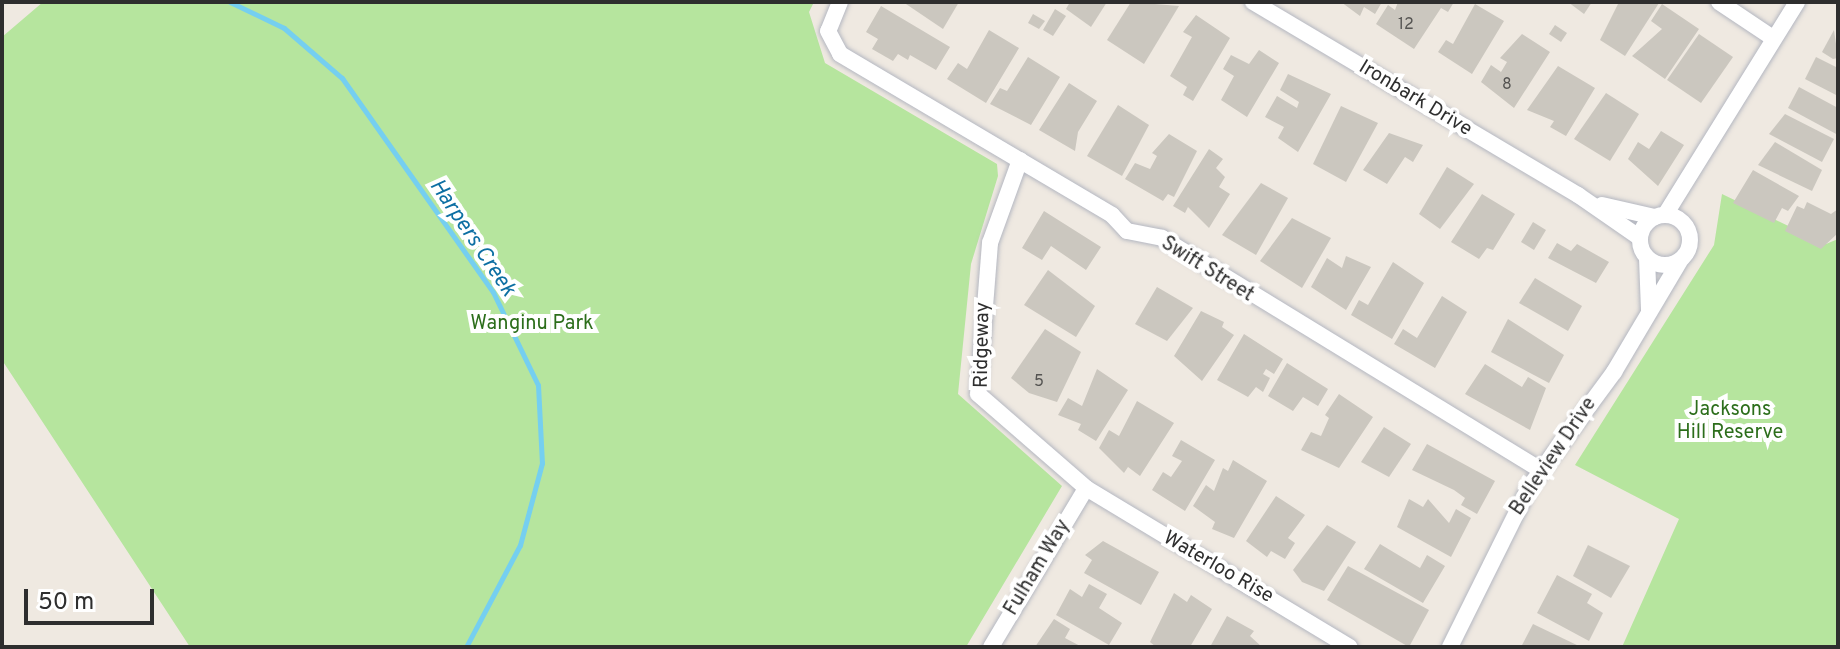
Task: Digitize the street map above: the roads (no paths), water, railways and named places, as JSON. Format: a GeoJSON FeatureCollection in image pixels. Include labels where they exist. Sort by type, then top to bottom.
{"type":"FeatureCollection","features":[{"type":"Feature","properties":{"kind":"street","name":"Swift Street"},"geometry":{"type":"LineString","coordinates":[[840,2],[828,31],[840,54],[1020,160],[1127,231],[1162,238],[1541,470]]}},
{"type":"Feature","properties":{"kind":"street","name":"Ironbark Drive"},"geometry":{"type":"LineString","coordinates":[[1253,2],[1578,195],[1640,238]]}},
{"type":"Feature","properties":{"kind":"street"},"geometry":{"type":"LineString","coordinates":[[1719,2],[1773,38]]}},
{"type":"Feature","properties":{"kind":"street"},"geometry":{"type":"LineString","coordinates":[[1648,316],[1647,258],[1640,238],[1702,163],[1797,2]]}},
{"type":"Feature","properties":{"kind":"street","name":"Ridgeway"},"geometry":{"type":"LineString","coordinates":[[1020,160],[990,243],[978,394],[1086,488]]}},
{"type":"Feature","properties":{"kind":"street"},"geometry":{"type":"LineString","coordinates":[[1647,258],[1666,266],[1680,261],[1689,248],[1687,206],[1702,163]]}},
{"type":"Feature","properties":{"kind":"street","name":"Ironbark Drive"},"geometry":{"type":"LineString","coordinates":[[1578,195],[1618,212],[1660,216]]}},
{"type":"Feature","properties":{"kind":"street"},"geometry":{"type":"LineString","coordinates":[[1660,216],[1680,220],[1689,233]]}},
{"type":"Feature","properties":{"kind":"street","name":"Belleview Drive"},"geometry":{"type":"LineString","coordinates":[[1450,647],[1480,578],[1541,470],[1648,316],[1680,261]]}},
{"type":"Feature","properties":{"kind":"street","name":"Fulham Way"},"geometry":{"type":"LineString","coordinates":[[991,647],[1086,488]]}},
{"type":"Feature","properties":{"kind":"street","name":"Waterloo Rise"},"geometry":{"type":"LineString","coordinates":[[1086,488],[1350,647]]}},
{"type":"Feature","properties":{"kind":"waterway","name":"Harpers Creek"},"geometry":{"type":"LineString","coordinates":[[230,2],[284,28],[342,78],[493,292],[538,385],[542,463],[520,545],[466,647]]}},
{"type":"Feature","properties":{"kind":"park label","name":"Wanginu Park"},"geometry":{"type":"Point","coordinates":[532,324]}},
{"type":"Feature","properties":{"kind":"park label","name":"Jacksons Hill Reserve"},"geometry":{"type":"Point","coordinates":[1730,422]}}]}
